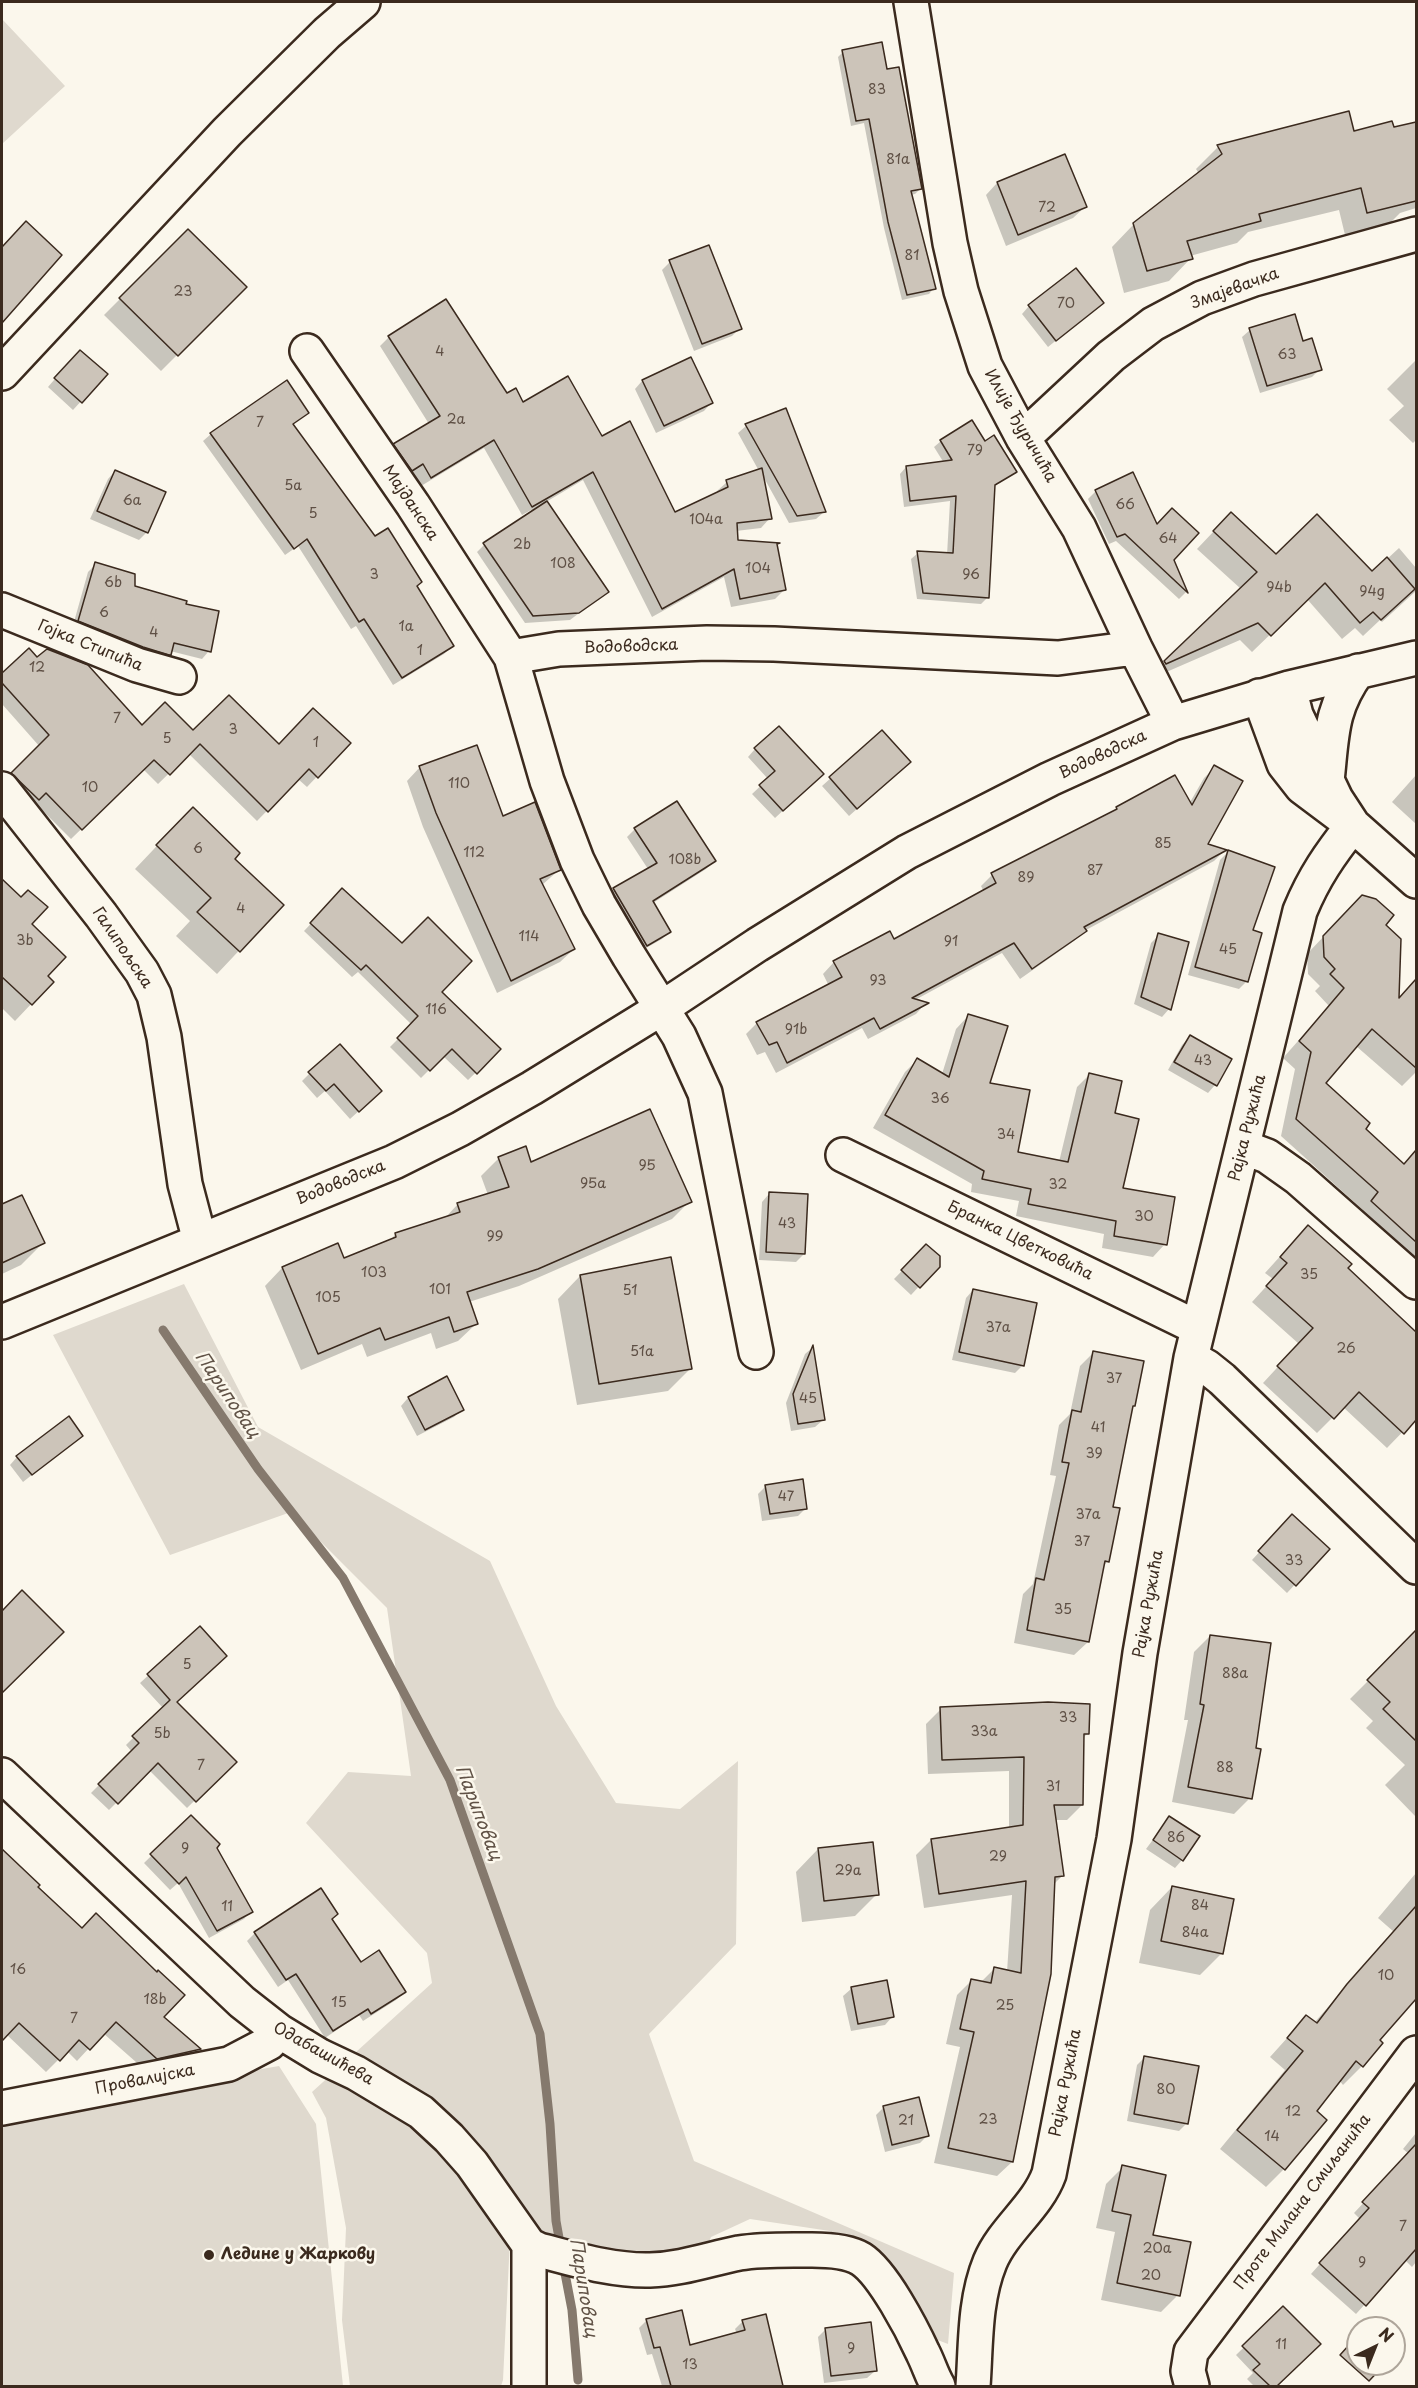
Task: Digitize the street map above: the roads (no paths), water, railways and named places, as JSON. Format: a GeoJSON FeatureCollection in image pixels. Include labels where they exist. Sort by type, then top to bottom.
{"type":"FeatureCollection","features":[{"type":"Feature","properties":{"kind":"street"},"geometry":{"type":"LineString","coordinates":[[2,373],[227,132],[327,33],[363,2]]}},
{"type":"Feature","properties":{"kind":"street","name":"Илије Ђуричића"},"geometry":{"type":"LineString","coordinates":[[911,2],[950,243],[961,291],[985,366],[1023,438],[1079,528],[1173,723]]}},
{"type":"Feature","properties":{"kind":"street","name":"Змајевачка"},"geometry":{"type":"LineString","coordinates":[[1023,438],[1111,356],[1153,324],[1202,298],[1254,279],[1416,234]]}},
{"type":"Feature","properties":{"kind":"street","name":"Мајданска"},"geometry":{"type":"LineString","coordinates":[[307,351],[413,505],[511,657]]}},
{"type":"Feature","properties":{"kind":"street","name":"Гојка Стипића"},"geometry":{"type":"LineString","coordinates":[[2,610],[137,665],[179,677]]}},
{"type":"Feature","properties":{"kind":"street","name":"Водоводска"},"geometry":{"type":"LineString","coordinates":[[511,657],[559,649],[707,643],[774,644],[1058,658],[1135,648]]}},
{"type":"Feature","properties":{"kind":"street"},"geometry":{"type":"LineString","coordinates":[[511,657],[548,781],[577,860],[599,905],[683,1044],[708,1102],[756,1352]]}},
{"type":"Feature","properties":{"kind":"street","name":"Водоводска"},"geometry":{"type":"LineString","coordinates":[[2,1322],[394,1162],[460,1129],[662,1008],[757,945],[907,852],[1050,779],[1173,723],[1274,692],[1358,670],[1416,658]]}},
{"type":"Feature","properties":{"kind":"street"},"geometry":{"type":"LineString","coordinates":[[1328,781],[1337,706],[1358,670]]}},
{"type":"Feature","properties":{"kind":"street"},"geometry":{"type":"LineString","coordinates":[[1274,692],[1296,715],[1336,799],[1353,825]]}},
{"type":"Feature","properties":{"kind":"street"},"geometry":{"type":"LineString","coordinates":[[1274,692],[1273,739],[1284,764],[1293,777],[1302,787],[1353,825],[1416,881]]}},
{"type":"Feature","properties":{"kind":"street","name":"Галипољска"},"geometry":{"type":"LineString","coordinates":[[2,789],[101,915],[142,972],[154,995],[164,1037],[185,1184],[200,1240]]}},
{"type":"Feature","properties":{"kind":"street","name":"Рајка Ружића"},"geometry":{"type":"LineString","coordinates":[[973,2386],[977,2316],[990,2262],[1016,2223],[1041,2192],[1049,2174],[1114,1839],[1140,1653],[1195,1343],[1300,911],[1327,857],[1353,825]]}},
{"type":"Feature","properties":{"kind":"street"},"geometry":{"type":"LineString","coordinates":[[1243,1147],[1267,1156],[1298,1178],[1416,1282]]}},
{"type":"Feature","properties":{"kind":"street","name":"Бранка Цветковића"},"geometry":{"type":"LineString","coordinates":[[843,1155],[1195,1343],[1207,1367],[1416,1567]]}},
{"type":"Feature","properties":{"kind":"street","name":"Одабашићева"},"geometry":{"type":"LineString","coordinates":[[2,1775],[242,2002],[279,2031],[421,2112],[472,2164],[534,2248]]}},
{"type":"Feature","properties":{"kind":"street","name":"Провалијска"},"geometry":{"type":"LineString","coordinates":[[2,2108],[229,2064],[269,2043],[279,2031]]}},
{"type":"Feature","properties":{"kind":"street","name":"Проте Милана Смиљанића"},"geometry":{"type":"LineString","coordinates":[[1192,2386],[1188,2371],[1191,2352],[1416,2053]]}},
{"type":"Feature","properties":{"kind":"street"},"geometry":{"type":"LineString","coordinates":[[530,2386],[534,2248],[605,2266],[647,2270],[677,2269],[760,2250],[826,2250],[861,2259],[891,2295],[924,2354],[938,2386]]}},
{"type":"Feature","properties":{"kind":"waterway","name":"Париповац"},"geometry":{"type":"LineString","coordinates":[[163,1330],[258,1469],[343,1578],[450,1780],[540,2034],[550,2124],[556,2221],[561,2249]]}},
{"type":"Feature","properties":{"kind":"waterway","name":"Париповац"},"geometry":{"type":"LineString","coordinates":[[563,2263],[572,2310],[578,2380]]}},
{"type":"Feature","properties":{"kind":"place","name":"Ледине у Жаркову"},"geometry":{"type":"Point","coordinates":[209,2255]}}]}
